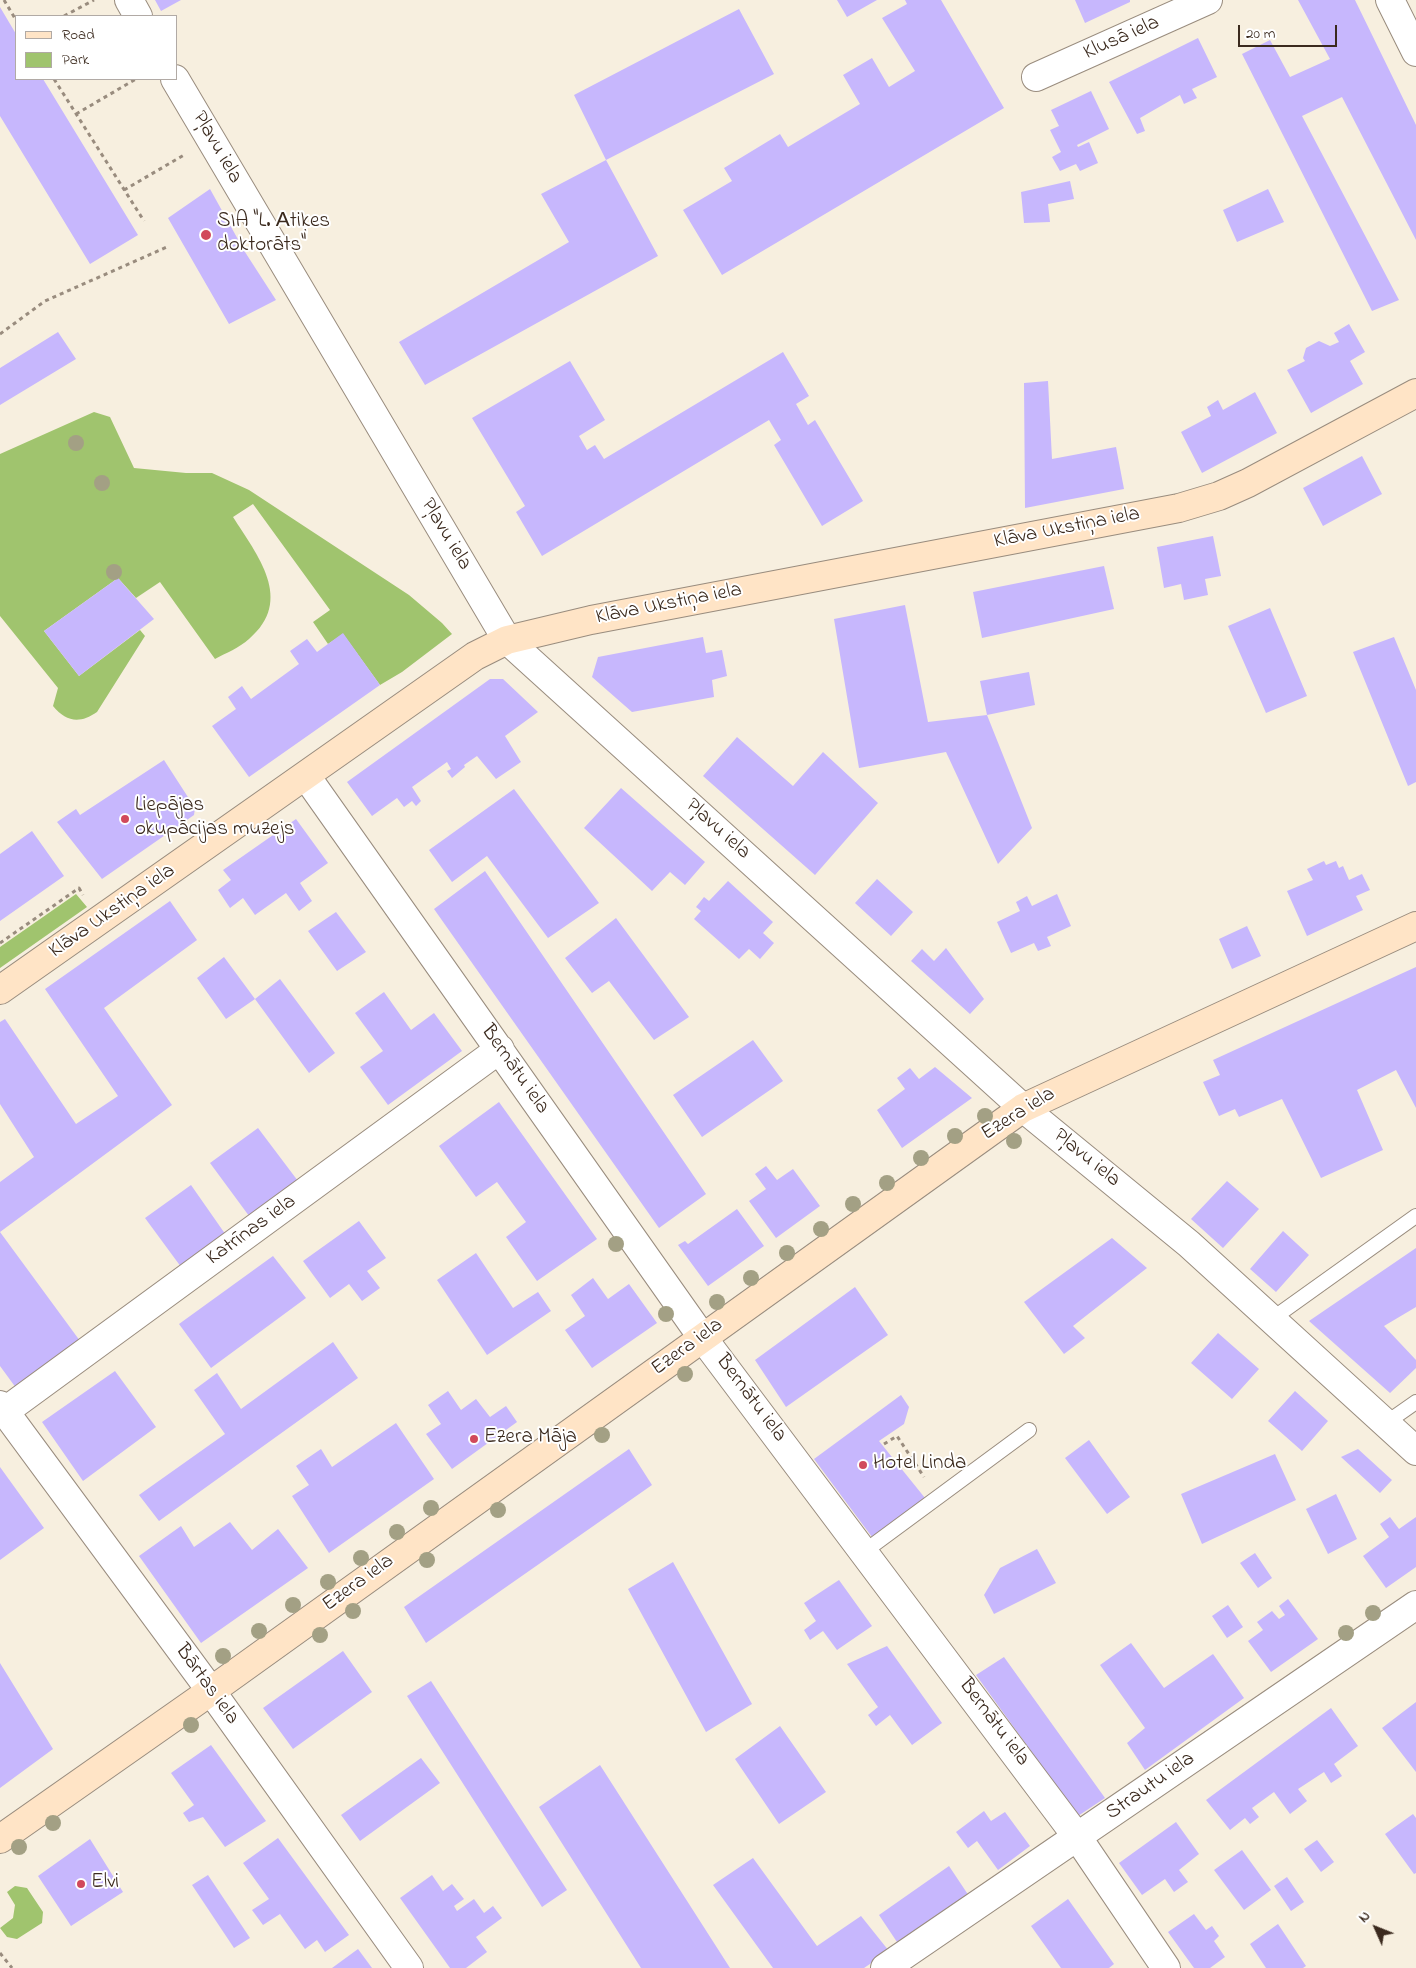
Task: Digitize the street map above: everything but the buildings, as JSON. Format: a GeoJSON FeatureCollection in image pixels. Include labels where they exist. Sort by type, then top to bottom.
{"type":"FeatureCollection","features":[{"type":"Feature","properties":{"kind":"street"},"geometry":{"type":"LineString","coordinates":[[129,0],[137,15]]}},
{"type":"Feature","properties":{"kind":"street","name":"Klusā iela"},"geometry":{"type":"LineString","coordinates":[[1036,77],[1208,0]]}},
{"type":"Feature","properties":{"kind":"street"},"geometry":{"type":"LineString","coordinates":[[1390,0],[1416,52]]}},
{"type":"Feature","properties":{"kind":"street","name":"Pļavu iela"},"geometry":{"type":"LineString","coordinates":[[176,80],[507,640],[1023,1108],[1189,1244],[1416,1451]]}},
{"type":"Feature","properties":{"kind":"street","name":"Klāva Ukstiņa iela"},"geometry":{"type":"LineString","coordinates":[[0,990],[475,656],[507,640],[590,620],[1179,508],[1219,496],[1248,483],[1416,393]]}},
{"type":"Feature","properties":{"kind":"street","name":"Bernātu iela"},"geometry":{"type":"LineString","coordinates":[[306,776],[702,1337],[1078,1838],[1166,1968]]}},
{"type":"Feature","properties":{"kind":"street","name":"Ezera iela"},"geometry":{"type":"LineString","coordinates":[[0,1839],[211,1691],[1023,1108],[1416,926]]}},
{"type":"Feature","properties":{"kind":"street","name":"Katrīnas iela"},"geometry":{"type":"LineString","coordinates":[[2,1409],[500,1049]]}},
{"type":"Feature","properties":{"kind":"street","name":"Bārtas iela"},"geometry":{"type":"LineString","coordinates":[[2,1409],[211,1691],[409,1968]]}},
{"type":"Feature","properties":{"kind":"street","name":"Strautu iela"},"geometry":{"type":"LineString","coordinates":[[886,1968],[1416,1605]]}},
{"type":"Feature","properties":{"kind":"lane"},"geometry":{"type":"LineString","coordinates":[[1272,1319],[1416,1216]]}},
{"type":"Feature","properties":{"kind":"lane"},"geometry":{"type":"LineString","coordinates":[[1386,1423],[1416,1402]]}},
{"type":"Feature","properties":{"kind":"lane"},"geometry":{"type":"LineString","coordinates":[[864,1551],[1029,1430]]}},
{"type":"Feature","properties":{"kind":"path"},"geometry":{"type":"LineString","coordinates":[[4,0],[15,18]]}},
{"type":"Feature","properties":{"kind":"path"},"geometry":{"type":"LineString","coordinates":[[66,15],[94,0]]}},
{"type":"Feature","properties":{"kind":"path"},"geometry":{"type":"LineString","coordinates":[[55,80],[144,221]]}},
{"type":"Feature","properties":{"kind":"path"},"geometry":{"type":"LineString","coordinates":[[76,114],[134,80]]}},
{"type":"Feature","properties":{"kind":"path"},"geometry":{"type":"LineString","coordinates":[[124,190],[210,139]]}},
{"type":"Feature","properties":{"kind":"path"},"geometry":{"type":"LineString","coordinates":[[0,334],[46,301],[167,247]]}},
{"type":"Feature","properties":{"kind":"path"},"geometry":{"type":"LineString","coordinates":[[884,1444],[896,1436],[938,1497]]}},
{"type":"Feature","properties":{"kind":"path"},"geometry":{"type":"LineString","coordinates":[[0,1953],[12,1968]]}},
{"type":"Feature","properties":{"kind":"green space"},"geometry":{"type":"Polygon","coordinates":[[[94,412],[110,417],[134,468],[186,473],[212,473],[249,490],[409,595],[452,634],[402,672],[380,685],[343,634],[328,644],[313,622],[330,610],[253,504],[233,517],[261,562],[267,578],[270,593],[269,609],[263,624],[249,639],[237,648],[215,659],[160,582],[136,598],[118,578],[44,631],[79,676],[140,630],[145,636],[97,712],[79,720],[63,715],[53,706],[58,688],[0,616],[0,454],[94,412]]]}},
{"type":"Feature","properties":{"kind":"green space"},"geometry":{"type":"Polygon","coordinates":[[[76,894],[87,907],[0,968],[0,947],[76,894]]]}},
{"type":"Feature","properties":{"kind":"green space"},"geometry":{"type":"Polygon","coordinates":[[[15,1886],[27,1888],[43,1912],[42,1923],[17,1939],[7,1937],[0,1928],[13,1918],[15,1905],[7,1892],[15,1886]]]}},
{"type":"Feature","properties":{"kind":"place","name":"SIA \"L. Аtiķes doktorāts\""},"geometry":{"type":"Point","coordinates":[206,235]}},
{"type":"Feature","properties":{"kind":"place","name":"Liepājas okupācijas muzejs"},"geometry":{"type":"Point","coordinates":[125,819]}},
{"type":"Feature","properties":{"kind":"place","name":"Ezera Māja"},"geometry":{"type":"Point","coordinates":[474,1439]}},
{"type":"Feature","properties":{"kind":"place","name":"Hotel Linda"},"geometry":{"type":"Point","coordinates":[863,1465]}},
{"type":"Feature","properties":{"kind":"place","name":"Elvi"},"geometry":{"type":"Point","coordinates":[81,1884]}}]}
